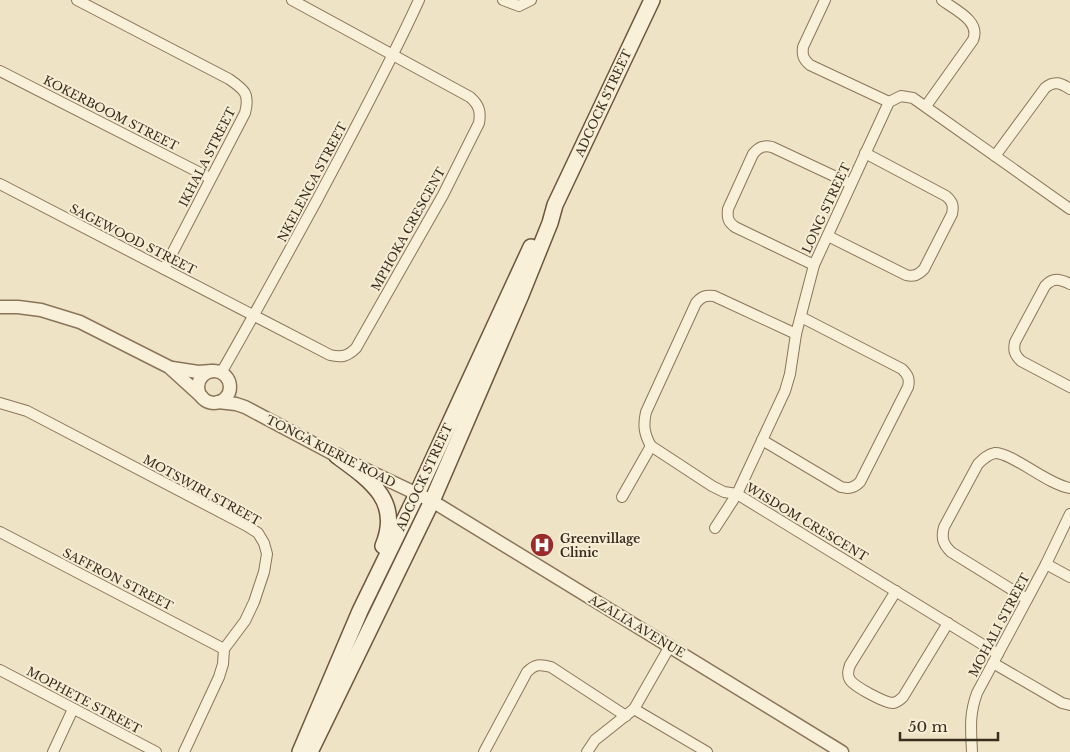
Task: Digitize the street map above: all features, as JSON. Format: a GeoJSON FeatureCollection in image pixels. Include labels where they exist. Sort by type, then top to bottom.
{"type":"FeatureCollection","features":[{"type":"Feature","properties":{"kind":"main road","name":"ADCOCK STREET"},"geometry":{"type":"LineString","coordinates":[[310,752],[432,501],[524,288],[550,223],[555,205],[652,0]]}},
{"type":"Feature","properties":{"kind":"main road","name":"ADCOCK STREET"},"geometry":{"type":"LineString","coordinates":[[300,752],[360,611],[417,494],[543,220],[555,205]]}},
{"type":"Feature","properties":{"kind":"main road"},"geometry":{"type":"LineString","coordinates":[[337,456],[368,478],[384,500],[390,518],[390,528],[368,582],[360,611]]}},
{"type":"Feature","properties":{"kind":"street","name":"IKHALA STREET"},"geometry":{"type":"LineString","coordinates":[[77,0],[229,79],[241,87],[247,96],[248,103],[245,113],[164,269]]}},
{"type":"Feature","properties":{"kind":"street"},"geometry":{"type":"LineString","coordinates":[[294,0],[394,55]]}},
{"type":"Feature","properties":{"kind":"street","name":"NKELENGA STREET"},"geometry":{"type":"LineString","coordinates":[[216,372],[254,316],[394,55],[419,0]]}},
{"type":"Feature","properties":{"kind":"street"},"geometry":{"type":"LineString","coordinates":[[502,0],[519,6],[531,0]]}},
{"type":"Feature","properties":{"kind":"street"},"geometry":{"type":"LineString","coordinates":[[826,0],[803,47],[802,54],[804,60],[810,65],[889,102],[901,96],[914,98],[1070,209]]}},
{"type":"Feature","properties":{"kind":"street"},"geometry":{"type":"LineString","coordinates":[[926,106],[976,34],[975,27],[942,0]]}},
{"type":"Feature","properties":{"kind":"street","name":"MPHOKA CRESCENT"},"geometry":{"type":"LineString","coordinates":[[254,316],[330,355],[340,358],[349,355],[356,348],[443,194],[478,123],[481,113],[478,104],[470,97],[394,55]]}},
{"type":"Feature","properties":{"kind":"street","name":"KOKERBOOM STREET"},"geometry":{"type":"LineString","coordinates":[[0,70],[210,178]]}},
{"type":"Feature","properties":{"kind":"street"},"geometry":{"type":"LineString","coordinates":[[995,156],[1050,83],[1057,82],[1070,89]]}},
{"type":"Feature","properties":{"kind":"street","name":"LONG STREET"},"geometry":{"type":"LineString","coordinates":[[715,528],[737,494],[785,391],[790,374],[796,334],[814,265],[889,102]]}},
{"type":"Feature","properties":{"kind":"street"},"geometry":{"type":"LineString","coordinates":[[814,265],[735,227],[729,223],[728,210],[754,154],[758,148],[765,146],[772,147],[851,184]]}},
{"type":"Feature","properties":{"kind":"street"},"geometry":{"type":"LineString","coordinates":[[828,236],[906,275],[912,276],[919,274],[924,269],[952,214],[951,200],[946,196],[866,153]]}},
{"type":"Feature","properties":{"kind":"street","name":"SAGEWOOD STREET"},"geometry":{"type":"LineString","coordinates":[[0,184],[254,316]]}},
{"type":"Feature","properties":{"kind":"street"},"geometry":{"type":"LineString","coordinates":[[1070,284],[1056,279],[1050,281],[1045,286],[1015,342],[1014,349],[1016,356],[1021,361],[1070,387]]}},
{"type":"Feature","properties":{"kind":"street"},"geometry":{"type":"LineString","coordinates":[[622,497],[651,446],[644,430],[643,423],[646,412],[696,303],[701,298],[707,295],[714,296],[796,334]]}},
{"type":"Feature","properties":{"kind":"street"},"geometry":{"type":"LineString","coordinates":[[0,307],[33,309],[61,315],[80,322],[170,367],[216,372],[226,378],[229,386],[228,394],[218,402],[209,402],[170,367]]}},
{"type":"Feature","properties":{"kind":"street"},"geometry":{"type":"LineString","coordinates":[[762,440],[841,487],[848,489],[855,487],[860,482],[908,387],[910,380],[902,369],[801,317]]}},
{"type":"Feature","properties":{"kind":"street"},"geometry":{"type":"LineString","coordinates":[[202,397],[198,389],[199,381],[204,374],[216,372]]}},
{"type":"Feature","properties":{"kind":"street","name":"TONGA KIERIE ROAD"},"geometry":{"type":"LineString","coordinates":[[229,386],[245,407]]}},
{"type":"Feature","properties":{"kind":"street","name":"TONGA KIERIE ROAD"},"geometry":{"type":"LineString","coordinates":[[218,402],[245,407],[337,456],[432,501]]}},
{"type":"Feature","properties":{"kind":"street","name":"MOTSWIRI STREET"},"geometry":{"type":"LineString","coordinates":[[0,403],[27,411],[247,526],[258,533],[264,543],[267,554],[264,572],[254,602],[245,621],[224,649],[223,664],[219,677],[184,752]]}},
{"type":"Feature","properties":{"kind":"street","name":"WISDOM CRESCENT"},"geometry":{"type":"LineString","coordinates":[[651,446],[712,486],[724,492],[737,494],[948,623],[1062,703],[1070,705]]}},
{"type":"Feature","properties":{"kind":"street"},"geometry":{"type":"LineString","coordinates":[[1027,600],[951,552],[944,545],[942,536],[944,527],[978,464],[985,456],[995,453],[1004,456],[1058,484],[1070,488]]}},
{"type":"Feature","properties":{"kind":"street","name":"AZALIA AVENUE"},"geometry":{"type":"LineString","coordinates":[[432,501],[842,752]]}},
{"type":"Feature","properties":{"kind":"street","name":"MOHALI STREET"},"geometry":{"type":"LineString","coordinates":[[972,752],[971,709],[977,693],[1046,564],[1070,514]]}},
{"type":"Feature","properties":{"kind":"street","name":"SAFFRON STREET"},"geometry":{"type":"LineString","coordinates":[[0,532],[224,649]]}},
{"type":"Feature","properties":{"kind":"street"},"geometry":{"type":"LineString","coordinates":[[1046,564],[1070,577]]}},
{"type":"Feature","properties":{"kind":"street"},"geometry":{"type":"LineString","coordinates":[[896,591],[850,665],[847,672],[849,679],[854,684],[885,701],[892,703],[898,701],[903,697],[948,623]]}},
{"type":"Feature","properties":{"kind":"street"},"geometry":{"type":"LineString","coordinates":[[588,752],[595,740],[630,712],[670,646]]}},
{"type":"Feature","properties":{"kind":"street"},"geometry":{"type":"LineString","coordinates":[[484,752],[527,672],[533,666],[541,664],[551,667],[630,712],[707,752]]}},
{"type":"Feature","properties":{"kind":"street","name":"MOPHETE STREET"},"geometry":{"type":"LineString","coordinates":[[0,670],[156,752]]}},
{"type":"Feature","properties":{"kind":"street"},"geometry":{"type":"LineString","coordinates":[[53,752],[72,709]]}},
{"type":"Feature","properties":{"kind":"place","name":"Greenvillage Clinic"},"geometry":{"type":"Point","coordinates":[542,545]}}]}
